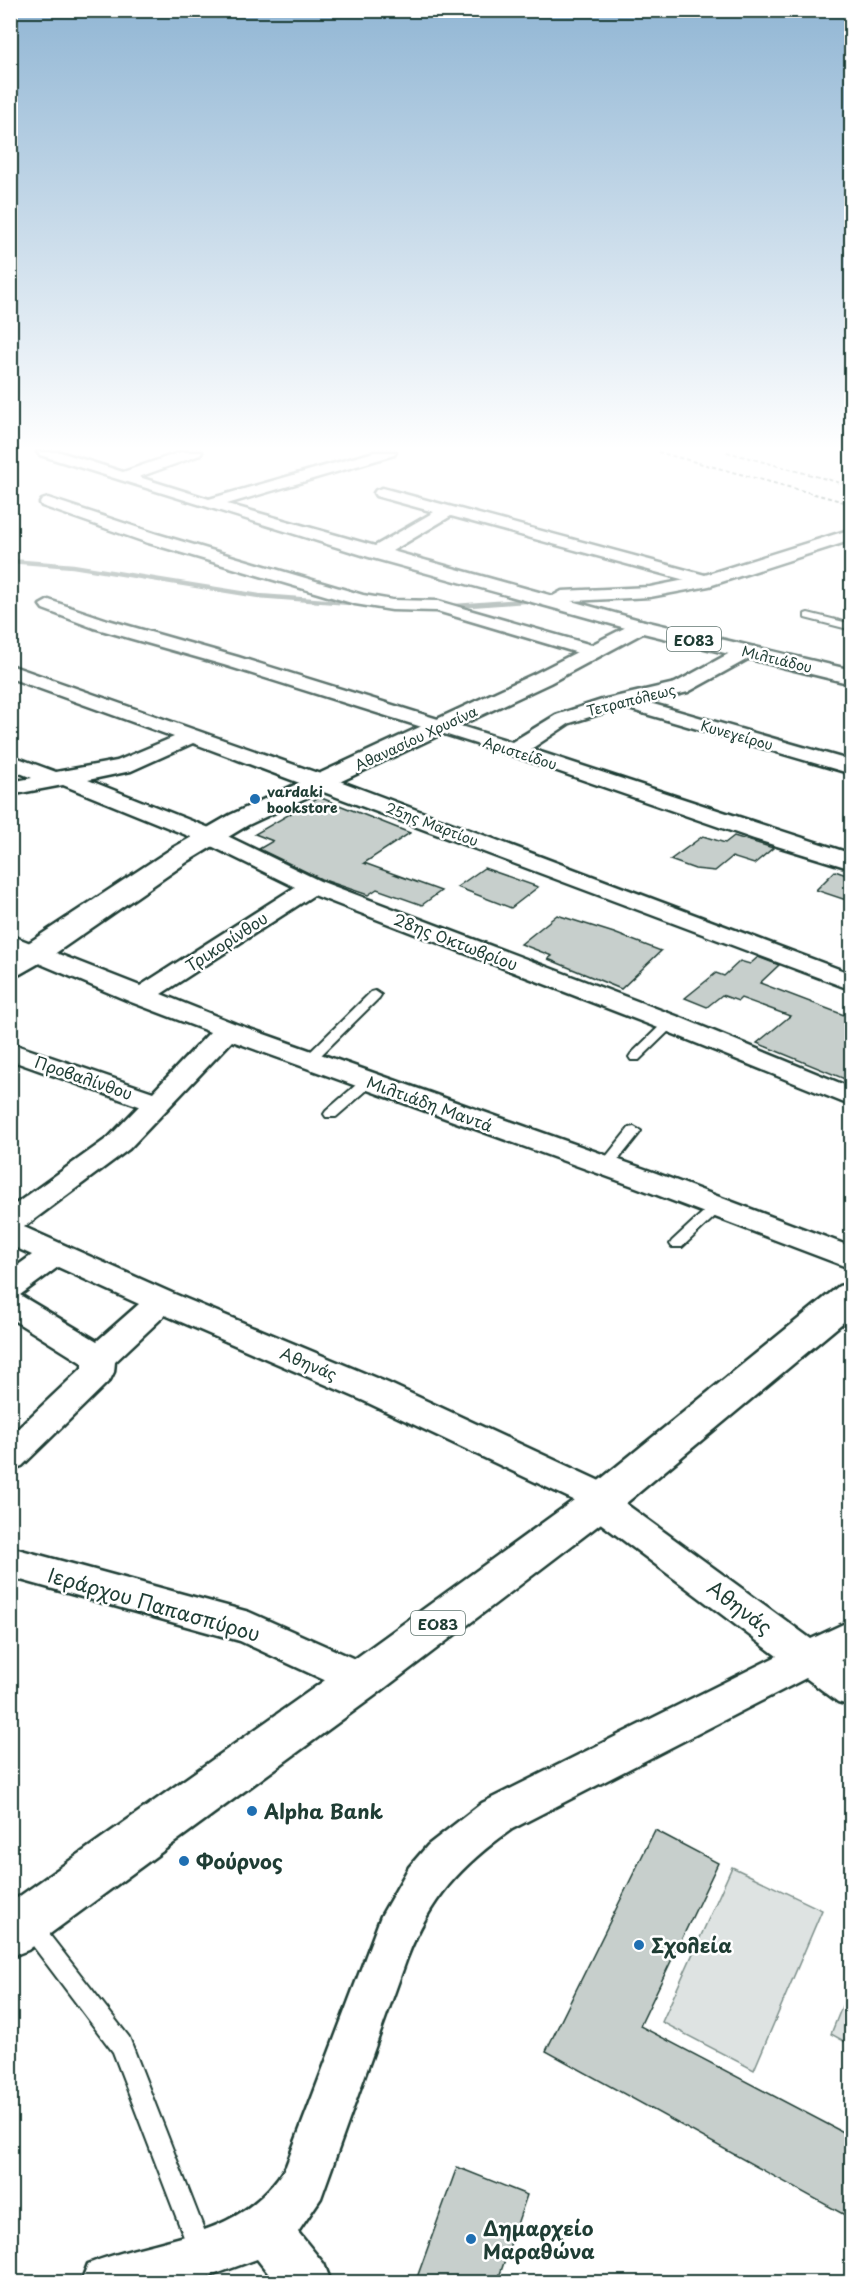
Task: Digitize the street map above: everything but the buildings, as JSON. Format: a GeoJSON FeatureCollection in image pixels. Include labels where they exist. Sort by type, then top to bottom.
{"type":"FeatureCollection","features":[{"type":"Feature","properties":{"kind":"main road","name":"Αθανασίου Χρυσίνα"},"geometry":{"type":"LineString","coordinates":[[10,968],[92,918],[154,871],[209,836],[547,678],[640,626]]}},
{"type":"Feature","properties":{"kind":"main road","name":"Μιλτιάδου"},"geometry":{"type":"LineString","coordinates":[[640,626],[852,678]]}},
{"type":"Feature","properties":{"kind":"main road","name":"ΕΟ83"},"geometry":{"type":"LineString","coordinates":[[19,1927],[361,1680],[602,1501],[852,1295]]}},
{"type":"Feature","properties":{"kind":"street"},"geometry":{"type":"LineString","coordinates":[[222,559],[362,600],[388,604],[438,606],[595,652]]}},
{"type":"Feature","properties":{"kind":"street","name":"Μιλτιάδου"},"geometry":{"type":"LineString","coordinates":[[398,559],[548,598],[640,626]]}},
{"type":"Feature","properties":{"kind":"street"},"geometry":{"type":"LineString","coordinates":[[629,559],[709,581]]}},
{"type":"Feature","properties":{"kind":"street"},"geometry":{"type":"LineString","coordinates":[[548,598],[581,594],[650,592],[709,581],[782,559]]}},
{"type":"Feature","properties":{"kind":"street","name":"Αριστείδου"},"geometry":{"type":"LineString","coordinates":[[49,605],[101,624],[231,661],[515,750],[762,834],[852,862]]}},
{"type":"Feature","properties":{"kind":"street","name":"Τετραπόλεως"},"geometry":{"type":"LineString","coordinates":[[515,750],[563,718],[622,701],[681,688],[748,651]]}},
{"type":"Feature","properties":{"kind":"street","name":"25ης Μαρτίου"},"geometry":{"type":"LineString","coordinates":[[10,671],[321,782],[852,983]]}},
{"type":"Feature","properties":{"kind":"street","name":"Κυνεγείρου"},"geometry":{"type":"LineString","coordinates":[[622,701],[852,768]]}},
{"type":"Feature","properties":{"kind":"street"},"geometry":{"type":"LineString","coordinates":[[10,789],[123,766],[193,736]]}},
{"type":"Feature","properties":{"kind":"street","name":"28ης Οκτωβρίου"},"geometry":{"type":"LineString","coordinates":[[10,761],[209,836],[312,886],[670,1023],[852,1098]]}},
{"type":"Feature","properties":{"kind":"street","name":"Τρικορίνθου"},"geometry":{"type":"LineString","coordinates":[[140,997],[220,942],[312,886]]}},
{"type":"Feature","properties":{"kind":"street","name":"Μιλτιάδη Μαντά"},"geometry":{"type":"LineString","coordinates":[[10,942],[140,997],[227,1030],[606,1166],[852,1259]]}},
{"type":"Feature","properties":{"kind":"street"},"geometry":{"type":"LineString","coordinates":[[10,1223],[119,1143],[227,1030]]}},
{"type":"Feature","properties":{"kind":"street","name":"Προβαλίνθου"},"geometry":{"type":"LineString","coordinates":[[10,1052],[158,1104]]}},
{"type":"Feature","properties":{"kind":"street","name":"Αθηνάς"},"geometry":{"type":"LineString","coordinates":[[10,1233],[161,1301],[376,1392],[602,1501],[852,1690]]}},
{"type":"Feature","properties":{"kind":"street"},"geometry":{"type":"LineString","coordinates":[[10,1287],[54,1254]]}},
{"type":"Feature","properties":{"kind":"street"},"geometry":{"type":"LineString","coordinates":[[10,1457],[98,1372],[99,1358],[161,1301]]}},
{"type":"Feature","properties":{"kind":"street"},"geometry":{"type":"LineString","coordinates":[[10,1303],[99,1358]]}},
{"type":"Feature","properties":{"kind":"street","name":"Ιεράρχου Παπασπύρου"},"geometry":{"type":"LineString","coordinates":[[10,1562],[249,1628],[361,1680]]}},
{"type":"Feature","properties":{"kind":"street"},"geometry":{"type":"LineString","coordinates":[[106,2283],[241,2243],[265,2229],[283,2213],[304,2181],[386,1949],[403,1912],[432,1870],[458,1844],[497,1816],[852,1636]]}},
{"type":"Feature","properties":{"kind":"street"},"geometry":{"type":"LineString","coordinates":[[265,2229],[306,2283]]}},
{"type":"Feature","properties":{"kind":"lane"},"geometry":{"type":"LineString","coordinates":[[808,616],[852,627]]}},
{"type":"Feature","properties":{"kind":"lane"},"geometry":{"type":"LineString","coordinates":[[309,1060],[375,995]]}},
{"type":"Feature","properties":{"kind":"lane"},"geometry":{"type":"LineString","coordinates":[[635,1057],[670,1023]]}},
{"type":"Feature","properties":{"kind":"lane"},"geometry":{"type":"LineString","coordinates":[[331,1114],[369,1081]]}},
{"type":"Feature","properties":{"kind":"lane"},"geometry":{"type":"LineString","coordinates":[[606,1166],[634,1131]]}},
{"type":"Feature","properties":{"kind":"lane"},"geometry":{"type":"LineString","coordinates":[[677,1245],[717,1207]]}},
{"type":"Feature","properties":{"kind":"lane"},"geometry":{"type":"LineString","coordinates":[[19,1927],[120,2045],[202,2255]]}},
{"type":"Feature","properties":{"kind":"shaded area"},"geometry":{"type":"Polygon","coordinates":[[[732,1867],[822,1910],[754,2070],[662,2022],[732,1867]]]}},
{"type":"Feature","properties":{"kind":"shaded area"},"geometry":{"type":"Polygon","coordinates":[[[851,1984],[852,2045],[831,2034],[851,1984]]]}},
{"type":"Feature","properties":{"kind":"waterway"},"geometry":{"type":"LineString","coordinates":[[10,561],[73,566],[259,596],[363,604]]}},
{"type":"Feature","properties":{"kind":"waterway"},"geometry":{"type":"LineString","coordinates":[[456,606],[538,600]]}},
{"type":"Feature","properties":{"kind":"place","name":"vardaki bookstore"},"geometry":{"type":"Point","coordinates":[255,799]}},
{"type":"Feature","properties":{"kind":"place","name":"Alpha Bank"},"geometry":{"type":"Point","coordinates":[252,1811]}},
{"type":"Feature","properties":{"kind":"place","name":"Φούρνος"},"geometry":{"type":"Point","coordinates":[184,1861]}},
{"type":"Feature","properties":{"kind":"place","name":"Σχολεία"},"geometry":{"type":"Point","coordinates":[639,1945]}},
{"type":"Feature","properties":{"kind":"place","name":"Δημαρχείο Μαραθώνα"},"geometry":{"type":"Point","coordinates":[471,2239]}}]}
